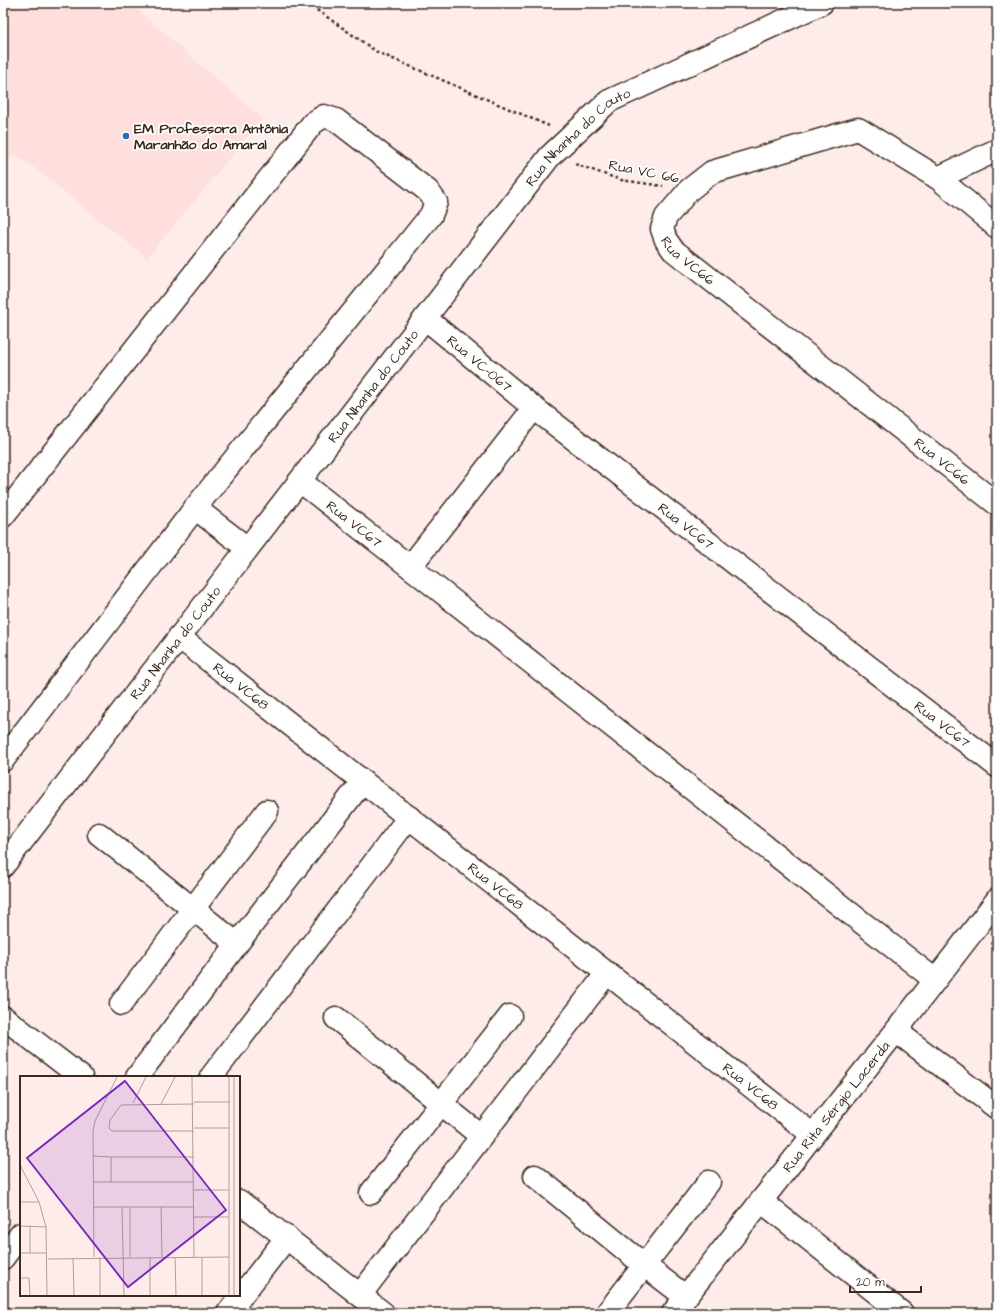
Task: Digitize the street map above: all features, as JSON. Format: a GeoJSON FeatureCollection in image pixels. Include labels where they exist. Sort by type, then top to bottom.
{"type":"FeatureCollection","features":[{"type":"Feature","properties":{"kind":"street","name":"Rua Nhanha do Couto"},"geometry":{"type":"LineString","coordinates":[[3,866],[550,156],[609,101],[822,3]]}},
{"type":"Feature","properties":{"kind":"street"},"geometry":{"type":"LineString","coordinates":[[3,516],[313,123],[324,116],[336,120],[428,191],[436,202],[431,215],[195,508],[3,760]]}},
{"type":"Feature","properties":{"kind":"street","name":"Rua VC66"},"geometry":{"type":"LineString","coordinates":[[997,227],[938,178],[858,129],[712,172],[689,190],[666,217],[662,229],[666,240],[673,250],[997,504]]}},
{"type":"Feature","properties":{"kind":"street"},"geometry":{"type":"LineString","coordinates":[[938,178],[997,150]]}},
{"type":"Feature","properties":{"kind":"street","name":"Rua VC-067"},"geometry":{"type":"LineString","coordinates":[[425,318],[534,408]]}},
{"type":"Feature","properties":{"kind":"street"},"geometry":{"type":"LineString","coordinates":[[410,566],[534,408]]}},
{"type":"Feature","properties":{"kind":"street","name":"Rua VC67"},"geometry":{"type":"LineString","coordinates":[[534,408],[997,766]]}},
{"type":"Feature","properties":{"kind":"street","name":"Rua VC67"},"geometry":{"type":"LineString","coordinates":[[300,481],[410,566],[934,980]]}},
{"type":"Feature","properties":{"kind":"street"},"geometry":{"type":"LineString","coordinates":[[195,508],[248,548]]}},
{"type":"Feature","properties":{"kind":"street","name":"Rua VC68"},"geometry":{"type":"LineString","coordinates":[[179,637],[813,1134]]}},
{"type":"Feature","properties":{"kind":"street"},"geometry":{"type":"LineString","coordinates":[[137,1076],[363,781]]}},
{"type":"Feature","properties":{"kind":"street"},"geometry":{"type":"LineString","coordinates":[[121,1004],[268,811]]}},
{"type":"Feature","properties":{"kind":"street"},"geometry":{"type":"LineString","coordinates":[[212,1076],[409,818]]}},
{"type":"Feature","properties":{"kind":"street"},"geometry":{"type":"LineString","coordinates":[[99,834],[237,944]]}},
{"type":"Feature","properties":{"kind":"street","name":"Rua Rita Sérgio Lacerda"},"geometry":{"type":"LineString","coordinates":[[680,1305],[813,1134],[896,1031],[997,900]]}},
{"type":"Feature","properties":{"kind":"street"},"geometry":{"type":"LineString","coordinates":[[360,1295],[607,973]]}},
{"type":"Feature","properties":{"kind":"street"},"geometry":{"type":"LineString","coordinates":[[371,1193],[510,1016]]}},
{"type":"Feature","properties":{"kind":"street"},"geometry":{"type":"LineString","coordinates":[[3,1017],[80,1076]]}},
{"type":"Feature","properties":{"kind":"street"},"geometry":{"type":"LineString","coordinates":[[336,1018],[481,1136]]}},
{"type":"Feature","properties":{"kind":"street"},"geometry":{"type":"LineString","coordinates":[[896,1031],[997,1108]]}},
{"type":"Feature","properties":{"kind":"street"},"geometry":{"type":"LineString","coordinates":[[535,1176],[644,1265],[680,1305]]}},
{"type":"Feature","properties":{"kind":"street"},"geometry":{"type":"LineString","coordinates":[[607,1313],[709,1182]]}},
{"type":"Feature","properties":{"kind":"street"},"geometry":{"type":"LineString","coordinates":[[761,1201],[902,1313]]}},
{"type":"Feature","properties":{"kind":"street"},"geometry":{"type":"LineString","coordinates":[[240,1202],[383,1313]]}},
{"type":"Feature","properties":{"kind":"street"},"geometry":{"type":"LineString","coordinates":[[3,1258],[20,1235]]}},
{"type":"Feature","properties":{"kind":"street"},"geometry":{"type":"LineString","coordinates":[[228,1313],[286,1238]]}},
{"type":"Feature","properties":{"kind":"path"},"geometry":{"type":"LineString","coordinates":[[307,3],[377,52],[572,136]]}},
{"type":"Feature","properties":{"kind":"path","name":"Rua VC 66"},"geometry":{"type":"LineString","coordinates":[[550,156],[621,180],[689,190]]}},
{"type":"Feature","properties":{"kind":"shaded area","name":"EM Professora Antônia Maranhão do Amaral"},"geometry":{"type":"Polygon","coordinates":[[[3,3],[135,3],[133,6],[262,119],[147,258],[15,153],[3,166],[3,3]]]}},
{"type":"Feature","properties":{"kind":"place","name":"EM Professora Antônia Maranhão do Amaral"},"geometry":{"type":"Point","coordinates":[126,136]}}]}
